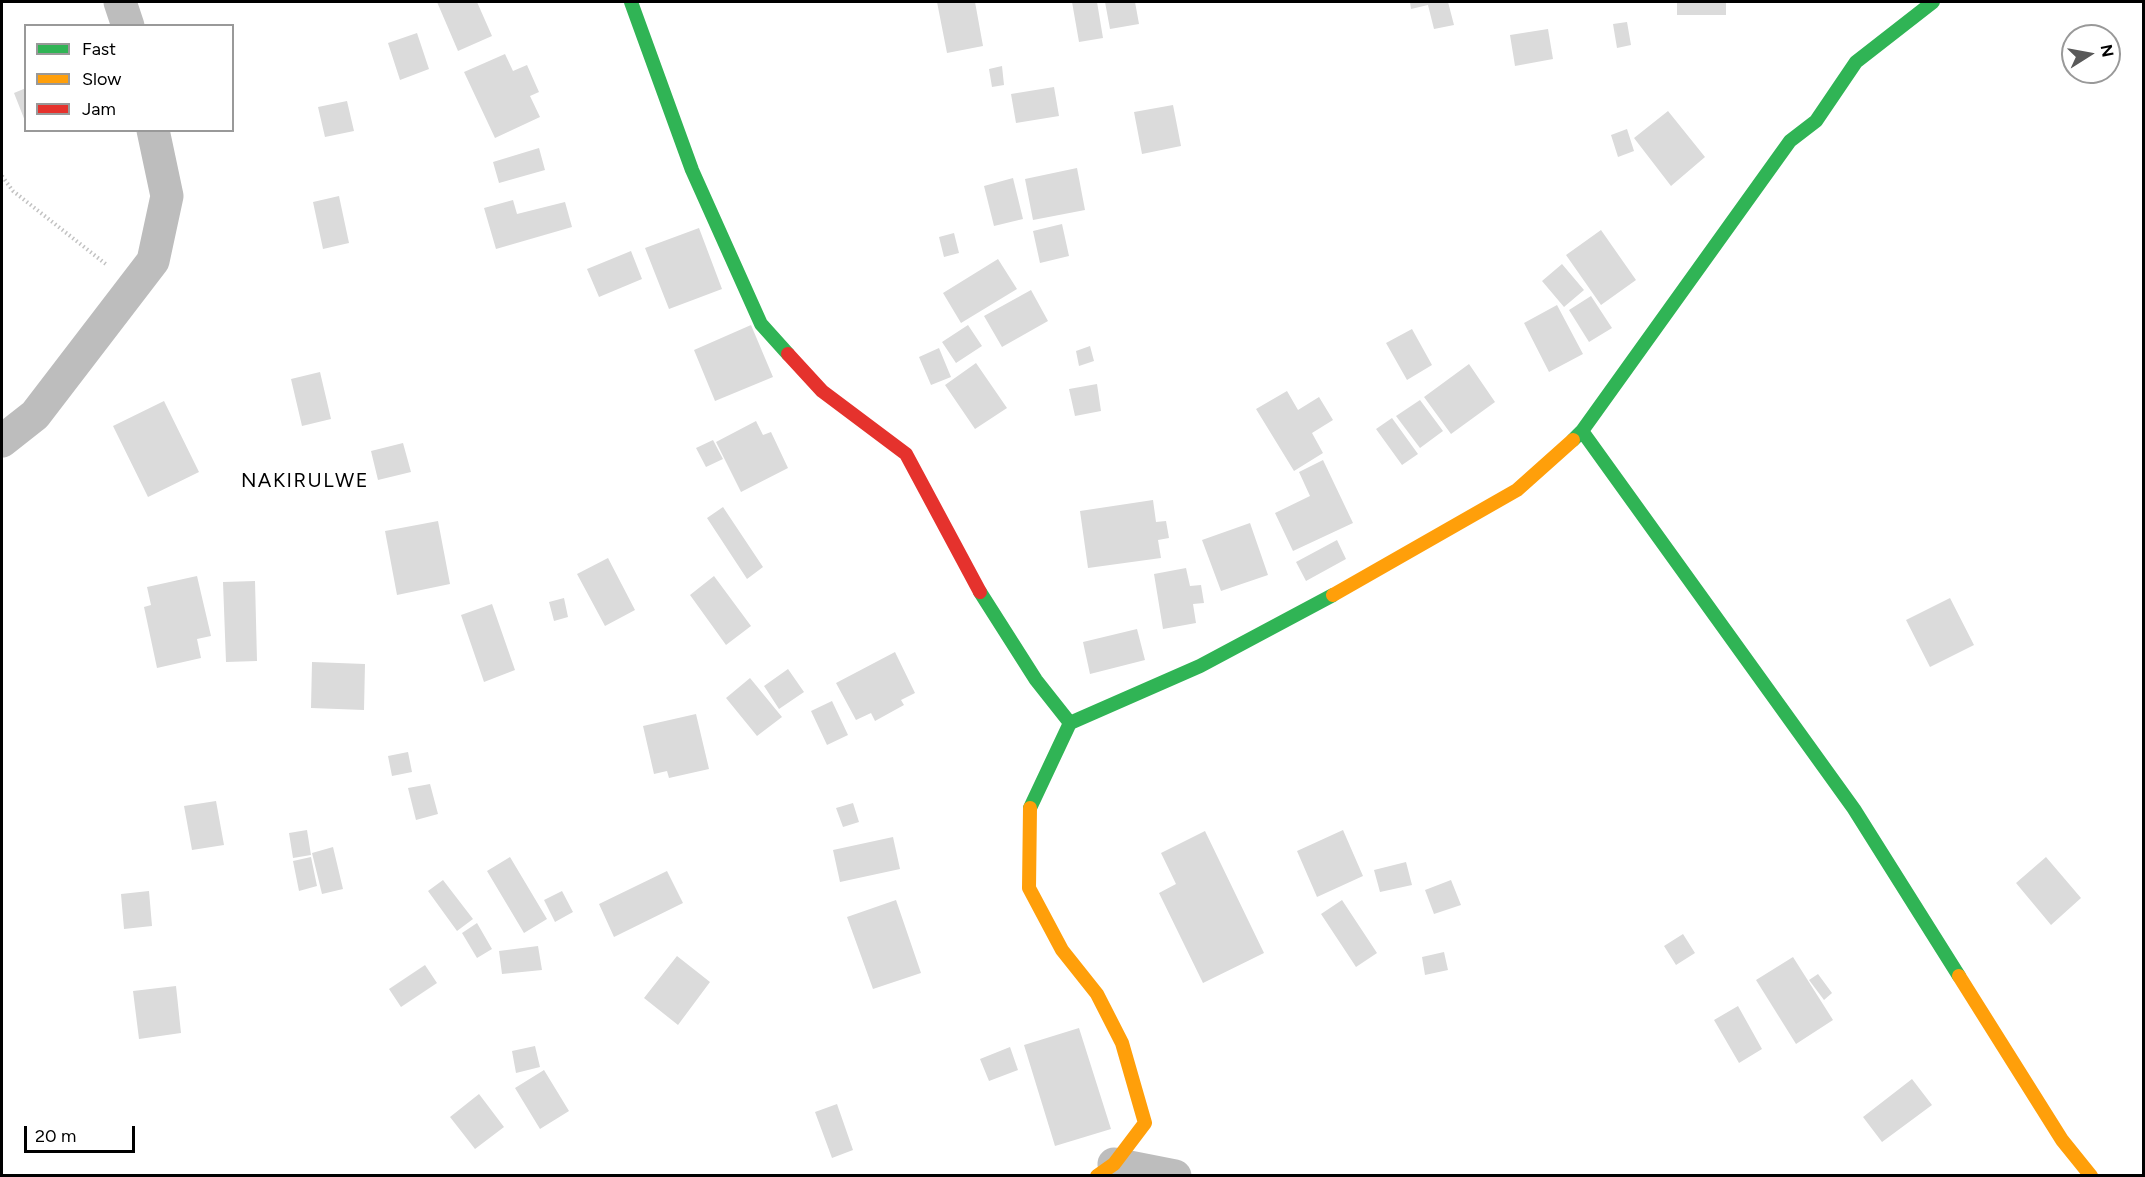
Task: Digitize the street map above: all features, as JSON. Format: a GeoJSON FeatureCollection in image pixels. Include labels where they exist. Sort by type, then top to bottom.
{"type":"FeatureCollection","features":[{"type":"Feature","properties":{"kind":"street"},"geometry":{"type":"LineString","coordinates":[[120,2],[127,24]]}},
{"type":"Feature","properties":{"kind":"street"},"geometry":{"type":"LineString","coordinates":[[631,2],[692,170],[760,324],[822,391],[906,454],[972,580],[1036,680],[1070,723]]}},
{"type":"Feature","properties":{"kind":"street"},"geometry":{"type":"LineString","coordinates":[[1105,1170],[1145,1123],[1122,1043],[1097,994],[1062,950],[1029,888],[1029,811],[1070,723],[1200,666],[1329,598],[1517,490],[1582,431],[1790,141],[1816,121],[1856,62],[1933,2]]}},
{"type":"Feature","properties":{"kind":"street"},"geometry":{"type":"LineString","coordinates":[[2,441],[35,415],[153,261],[166,196],[153,132]]}},
{"type":"Feature","properties":{"kind":"street"},"geometry":{"type":"LineString","coordinates":[[1582,431],[1854,809],[2062,1140],[2091,1176]]}},
{"type":"Feature","properties":{"kind":"street"},"geometry":{"type":"LineString","coordinates":[[1105,1170],[1175,1176]]}},
{"type":"Feature","properties":{"kind":"path"},"geometry":{"type":"LineString","coordinates":[[2,176],[13,191],[134,286]]}},
{"type":"Feature","properties":{"kind":"building"},"geometry":{"type":"Polygon","coordinates":[[[437,2],[477,2],[492,36],[458,51],[437,2]]]}},
{"type":"Feature","properties":{"kind":"building"},"geometry":{"type":"Polygon","coordinates":[[[937,2],[975,2],[983,46],[947,53],[937,2]]]}},
{"type":"Feature","properties":{"kind":"building"},"geometry":{"type":"Polygon","coordinates":[[[1072,2],[1097,2],[1103,38],[1079,42],[1072,2]]]}},
{"type":"Feature","properties":{"kind":"building"},"geometry":{"type":"Polygon","coordinates":[[[1105,2],[1135,2],[1139,24],[1110,29],[1105,2]]]}},
{"type":"Feature","properties":{"kind":"building"},"geometry":{"type":"Polygon","coordinates":[[[1410,2],[1448,2],[1454,25],[1434,29],[1428,5],[1411,9],[1410,2]]]}},
{"type":"Feature","properties":{"kind":"building"},"geometry":{"type":"Polygon","coordinates":[[[1677,2],[1726,2],[1726,15],[1677,15],[1677,2]]]}},
{"type":"Feature","properties":{"kind":"building"},"geometry":{"type":"Polygon","coordinates":[[[1627,22],[1631,45],[1617,48],[1613,24],[1627,22]]]}},
{"type":"Feature","properties":{"kind":"building"},"geometry":{"type":"Polygon","coordinates":[[[1548,29],[1553,59],[1515,66],[1510,35],[1548,29]]]}},
{"type":"Feature","properties":{"kind":"building"},"geometry":{"type":"Polygon","coordinates":[[[417,33],[429,69],[400,80],[388,43],[417,33]]]}},
{"type":"Feature","properties":{"kind":"building"},"geometry":{"type":"Polygon","coordinates":[[[505,54],[513,71],[527,65],[539,92],[530,96],[540,117],[495,138],[464,72],[505,54]]]}},
{"type":"Feature","properties":{"kind":"building"},"geometry":{"type":"Polygon","coordinates":[[[1002,66],[1004,85],[992,87],[989,69],[1002,66]]]}},
{"type":"Feature","properties":{"kind":"building"},"geometry":{"type":"Polygon","coordinates":[[[1054,87],[1059,116],[1016,123],[1011,94],[1054,87]]]}},
{"type":"Feature","properties":{"kind":"building"},"geometry":{"type":"Polygon","coordinates":[[[24,89],[24,118],[14,93],[24,89]]]}},
{"type":"Feature","properties":{"kind":"building"},"geometry":{"type":"Polygon","coordinates":[[[347,101],[354,131],[325,137],[318,107],[347,101]]]}},
{"type":"Feature","properties":{"kind":"building"},"geometry":{"type":"Polygon","coordinates":[[[1173,105],[1181,146],[1142,154],[1134,112],[1173,105]]]}},
{"type":"Feature","properties":{"kind":"building"},"geometry":{"type":"Polygon","coordinates":[[[1668,111],[1705,157],[1671,186],[1634,138],[1668,111]]]}},
{"type":"Feature","properties":{"kind":"building"},"geometry":{"type":"Polygon","coordinates":[[[1627,129],[1634,151],[1618,157],[1611,135],[1627,129]]]}},
{"type":"Feature","properties":{"kind":"building"},"geometry":{"type":"Polygon","coordinates":[[[539,148],[545,170],[499,183],[493,162],[539,148]]]}},
{"type":"Feature","properties":{"kind":"building"},"geometry":{"type":"Polygon","coordinates":[[[1077,168],[1085,210],[1033,220],[1025,179],[1077,168]]]}},
{"type":"Feature","properties":{"kind":"building"},"geometry":{"type":"Polygon","coordinates":[[[1013,178],[1023,219],[994,226],[984,186],[1013,178]]]}},
{"type":"Feature","properties":{"kind":"building"},"geometry":{"type":"Polygon","coordinates":[[[339,196],[349,243],[323,249],[313,202],[339,196]]]}},
{"type":"Feature","properties":{"kind":"building"},"geometry":{"type":"Polygon","coordinates":[[[513,200],[517,214],[565,202],[572,227],[496,249],[484,208],[513,200]]]}},
{"type":"Feature","properties":{"kind":"building"},"geometry":{"type":"Polygon","coordinates":[[[1062,224],[1069,256],[1040,263],[1033,231],[1062,224]]]}},
{"type":"Feature","properties":{"kind":"building"},"geometry":{"type":"Polygon","coordinates":[[[699,228],[722,289],[669,309],[645,248],[699,228]]]}},
{"type":"Feature","properties":{"kind":"building"},"geometry":{"type":"Polygon","coordinates":[[[1601,230],[1636,280],[1601,305],[1566,255],[1601,230]]]}},
{"type":"Feature","properties":{"kind":"building"},"geometry":{"type":"Polygon","coordinates":[[[954,233],[959,253],[944,257],[939,237],[954,233]]]}},
{"type":"Feature","properties":{"kind":"building"},"geometry":{"type":"Polygon","coordinates":[[[631,251],[642,279],[599,297],[587,269],[631,251]]]}},
{"type":"Feature","properties":{"kind":"building"},"geometry":{"type":"Polygon","coordinates":[[[998,259],[1017,289],[961,323],[943,293],[998,259]]]}},
{"type":"Feature","properties":{"kind":"building"},"geometry":{"type":"Polygon","coordinates":[[[1562,264],[1584,290],[1564,307],[1542,281],[1562,264]]]}},
{"type":"Feature","properties":{"kind":"building"},"geometry":{"type":"Polygon","coordinates":[[[1031,290],[1048,321],[1002,347],[984,316],[1031,290]]]}},
{"type":"Feature","properties":{"kind":"building"},"geometry":{"type":"Polygon","coordinates":[[[1591,296],[1612,328],[1589,342],[1569,310],[1591,296]]]}},
{"type":"Feature","properties":{"kind":"building"},"geometry":{"type":"Polygon","coordinates":[[[1557,305],[1583,354],[1549,372],[1524,323],[1557,305]]]}},
{"type":"Feature","properties":{"kind":"building"},"geometry":{"type":"Polygon","coordinates":[[[751,325],[773,377],[715,401],[694,350],[751,325]]]}},
{"type":"Feature","properties":{"kind":"building"},"geometry":{"type":"Polygon","coordinates":[[[968,325],[982,346],[956,363],[942,342],[968,325]]]}},
{"type":"Feature","properties":{"kind":"building"},"geometry":{"type":"Polygon","coordinates":[[[1412,329],[1432,365],[1407,380],[1386,343],[1412,329]]]}},
{"type":"Feature","properties":{"kind":"building"},"geometry":{"type":"Polygon","coordinates":[[[1090,346],[1094,361],[1079,366],[1076,351],[1090,346]]]}},
{"type":"Feature","properties":{"kind":"building"},"geometry":{"type":"Polygon","coordinates":[[[939,348],[951,377],[931,385],[919,357],[939,348]]]}},
{"type":"Feature","properties":{"kind":"building"},"geometry":{"type":"Polygon","coordinates":[[[976,363],[1007,408],[975,429],[945,385],[976,363]]]}},
{"type":"Feature","properties":{"kind":"building"},"geometry":{"type":"Polygon","coordinates":[[[1469,364],[1495,402],[1451,434],[1424,397],[1469,364]]]}},
{"type":"Feature","properties":{"kind":"building"},"geometry":{"type":"Polygon","coordinates":[[[320,372],[331,419],[302,426],[291,379],[320,372]]]}},
{"type":"Feature","properties":{"kind":"building"},"geometry":{"type":"Polygon","coordinates":[[[1097,384],[1101,411],[1075,416],[1069,389],[1097,384]]]}},
{"type":"Feature","properties":{"kind":"building"},"geometry":{"type":"Polygon","coordinates":[[[1287,391],[1298,410],[1319,397],[1333,420],[1312,433],[1323,453],[1294,471],[1256,409],[1287,391]]]}},
{"type":"Feature","properties":{"kind":"building"},"geometry":{"type":"Polygon","coordinates":[[[1420,400],[1443,431],[1420,448],[1396,416],[1420,400]]]}},
{"type":"Feature","properties":{"kind":"building"},"geometry":{"type":"Polygon","coordinates":[[[164,401],[199,472],[148,497],[113,426],[164,401]]]}},
{"type":"Feature","properties":{"kind":"building"},"geometry":{"type":"Polygon","coordinates":[[[1392,418],[1418,454],[1402,465],[1376,429],[1392,418]]]}},
{"type":"Feature","properties":{"kind":"building"},"geometry":{"type":"Polygon","coordinates":[[[756,421],[763,435],[771,432],[788,468],[741,492],[716,442],[756,421]]]}},
{"type":"Feature","properties":{"kind":"building"},"geometry":{"type":"Polygon","coordinates":[[[713,440],[723,459],[706,467],[696,448],[713,440]]]}},
{"type":"Feature","properties":{"kind":"building"},"geometry":{"type":"Polygon","coordinates":[[[403,443],[411,472],[378,480],[371,451],[403,443]]]}},
{"type":"Feature","properties":{"kind":"building"},"geometry":{"type":"Polygon","coordinates":[[[1323,460],[1353,523],[1293,551],[1275,513],[1310,496],[1299,472],[1323,460]]]}},
{"type":"Feature","properties":{"kind":"building"},"geometry":{"type":"Polygon","coordinates":[[[1153,500],[1156,522],[1166,521],[1169,538],[1158,540],[1161,558],[1088,568],[1080,511],[1153,500]]]}},
{"type":"Feature","properties":{"kind":"building"},"geometry":{"type":"Polygon","coordinates":[[[723,507],[763,567],[747,579],[707,518],[723,507]]]}},
{"type":"Feature","properties":{"kind":"building"},"geometry":{"type":"Polygon","coordinates":[[[438,521],[450,584],[397,595],[385,531],[438,521]]]}},
{"type":"Feature","properties":{"kind":"building"},"geometry":{"type":"Polygon","coordinates":[[[1250,523],[1268,575],[1221,591],[1202,540],[1250,523]]]}},
{"type":"Feature","properties":{"kind":"building"},"geometry":{"type":"Polygon","coordinates":[[[1337,540],[1346,559],[1306,581],[1296,562],[1337,540]]]}},
{"type":"Feature","properties":{"kind":"building"},"geometry":{"type":"Polygon","coordinates":[[[608,558],[635,610],[605,626],[577,574],[608,558]]]}},
{"type":"Feature","properties":{"kind":"building"},"geometry":{"type":"Polygon","coordinates":[[[1186,568],[1190,586],[1201,585],[1204,603],[1193,604],[1196,623],[1163,629],[1154,574],[1186,568]]]}},
{"type":"Feature","properties":{"kind":"building"},"geometry":{"type":"Polygon","coordinates":[[[197,576],[211,636],[197,639],[201,658],[157,668],[144,607],[151,605],[147,587],[197,576]]]}},
{"type":"Feature","properties":{"kind":"building"},"geometry":{"type":"Polygon","coordinates":[[[714,576],[751,626],[726,645],[690,595],[714,576]]]}},
{"type":"Feature","properties":{"kind":"building"},"geometry":{"type":"Polygon","coordinates":[[[255,581],[257,661],[226,662],[223,582],[255,581]]]}},
{"type":"Feature","properties":{"kind":"building"},"geometry":{"type":"Polygon","coordinates":[[[564,598],[568,617],[554,621],[549,602],[564,598]]]}},
{"type":"Feature","properties":{"kind":"building"},"geometry":{"type":"Polygon","coordinates":[[[1950,598],[1974,645],[1930,667],[1906,620],[1950,598]]]}},
{"type":"Feature","properties":{"kind":"building"},"geometry":{"type":"Polygon","coordinates":[[[492,604],[515,670],[484,682],[461,615],[492,604]]]}},
{"type":"Feature","properties":{"kind":"building"},"geometry":{"type":"Polygon","coordinates":[[[1137,629],[1145,660],[1090,674],[1083,642],[1137,629]]]}},
{"type":"Feature","properties":{"kind":"building"},"geometry":{"type":"Polygon","coordinates":[[[895,652],[915,693],[901,700],[904,705],[875,721],[871,713],[856,720],[836,683],[895,652]]]}},
{"type":"Feature","properties":{"kind":"building"},"geometry":{"type":"Polygon","coordinates":[[[312,662],[365,664],[364,710],[311,708],[312,662]]]}},
{"type":"Feature","properties":{"kind":"building"},"geometry":{"type":"Polygon","coordinates":[[[788,669],[804,692],[779,709],[764,686],[788,669]]]}},
{"type":"Feature","properties":{"kind":"building"},"geometry":{"type":"Polygon","coordinates":[[[750,678],[782,717],[757,736],[726,698],[750,678]]]}},
{"type":"Feature","properties":{"kind":"building"},"geometry":{"type":"Polygon","coordinates":[[[832,701],[848,735],[827,745],[811,711],[832,701]]]}},
{"type":"Feature","properties":{"kind":"building"},"geometry":{"type":"Polygon","coordinates":[[[696,714],[709,769],[669,778],[667,771],[654,774],[643,726],[696,714]]]}},
{"type":"Feature","properties":{"kind":"building"},"geometry":{"type":"Polygon","coordinates":[[[408,752],[412,772],[392,776],[388,756],[408,752]]]}},
{"type":"Feature","properties":{"kind":"building"},"geometry":{"type":"Polygon","coordinates":[[[430,784],[438,814],[416,820],[408,788],[430,784]]]}},
{"type":"Feature","properties":{"kind":"building"},"geometry":{"type":"Polygon","coordinates":[[[216,801],[224,845],[192,850],[184,806],[216,801]]]}},
{"type":"Feature","properties":{"kind":"building"},"geometry":{"type":"Polygon","coordinates":[[[853,803],[859,822],[843,827],[836,808],[853,803]]]}},
{"type":"Feature","properties":{"kind":"building"},"geometry":{"type":"Polygon","coordinates":[[[307,830],[311,855],[293,858],[289,833],[307,830]]]}},
{"type":"Feature","properties":{"kind":"building"},"geometry":{"type":"Polygon","coordinates":[[[1343,830],[1363,876],[1317,897],[1297,851],[1343,830]]]}},
{"type":"Feature","properties":{"kind":"building"},"geometry":{"type":"Polygon","coordinates":[[[1205,831],[1264,953],[1203,983],[1159,893],[1176,884],[1161,853],[1205,831]]]}},
{"type":"Feature","properties":{"kind":"building"},"geometry":{"type":"Polygon","coordinates":[[[893,837],[900,869],[840,882],[833,850],[893,837]]]}},
{"type":"Feature","properties":{"kind":"building"},"geometry":{"type":"Polygon","coordinates":[[[333,847],[343,889],[322,894],[312,853],[333,847]]]}},
{"type":"Feature","properties":{"kind":"building"},"geometry":{"type":"Polygon","coordinates":[[[311,857],[317,886],[299,891],[293,861],[311,857]]]}},
{"type":"Feature","properties":{"kind":"building"},"geometry":{"type":"Polygon","coordinates":[[[510,857],[547,919],[524,933],[487,871],[510,857]]]}},
{"type":"Feature","properties":{"kind":"building"},"geometry":{"type":"Polygon","coordinates":[[[2046,857],[2081,898],[2051,925],[2016,883],[2046,857]]]}},
{"type":"Feature","properties":{"kind":"building"},"geometry":{"type":"Polygon","coordinates":[[[1406,862],[1412,885],[1380,892],[1374,870],[1406,862]]]}},
{"type":"Feature","properties":{"kind":"building"},"geometry":{"type":"Polygon","coordinates":[[[667,871],[683,903],[614,937],[599,904],[667,871]]]}},
{"type":"Feature","properties":{"kind":"building"},"geometry":{"type":"Polygon","coordinates":[[[443,880],[473,919],[457,931],[428,891],[443,880]]]}},
{"type":"Feature","properties":{"kind":"building"},"geometry":{"type":"Polygon","coordinates":[[[1451,880],[1461,905],[1434,914],[1425,890],[1451,880]]]}},
{"type":"Feature","properties":{"kind":"building"},"geometry":{"type":"Polygon","coordinates":[[[149,891],[152,926],[124,929],[121,894],[149,891]]]}},
{"type":"Feature","properties":{"kind":"building"},"geometry":{"type":"Polygon","coordinates":[[[562,891],[573,912],[555,922],[544,900],[562,891]]]}},
{"type":"Feature","properties":{"kind":"building"},"geometry":{"type":"Polygon","coordinates":[[[896,900],[921,973],[873,989],[847,917],[896,900]]]}},
{"type":"Feature","properties":{"kind":"building"},"geometry":{"type":"Polygon","coordinates":[[[1342,900],[1377,953],[1356,967],[1321,914],[1342,900]]]}},
{"type":"Feature","properties":{"kind":"building"},"geometry":{"type":"Polygon","coordinates":[[[477,923],[492,949],[477,958],[462,933],[477,923]]]}},
{"type":"Feature","properties":{"kind":"building"},"geometry":{"type":"Polygon","coordinates":[[[1683,934],[1695,953],[1676,965],[1664,946],[1683,934]]]}},
{"type":"Feature","properties":{"kind":"building"},"geometry":{"type":"Polygon","coordinates":[[[538,946],[542,970],[502,974],[499,951],[538,946]]]}},
{"type":"Feature","properties":{"kind":"building"},"geometry":{"type":"Polygon","coordinates":[[[1444,952],[1448,970],[1425,975],[1422,957],[1444,952]]]}},
{"type":"Feature","properties":{"kind":"building"},"geometry":{"type":"Polygon","coordinates":[[[677,956],[710,982],[678,1025],[644,998],[677,956]]]}},
{"type":"Feature","properties":{"kind":"building"},"geometry":{"type":"Polygon","coordinates":[[[1793,957],[1833,1020],[1796,1044],[1756,980],[1793,957]]]}},
{"type":"Feature","properties":{"kind":"building"},"geometry":{"type":"Polygon","coordinates":[[[425,965],[437,983],[401,1007],[389,989],[425,965]]]}},
{"type":"Feature","properties":{"kind":"building"},"geometry":{"type":"Polygon","coordinates":[[[1818,974],[1832,993],[1824,1000],[1809,980],[1818,974]]]}},
{"type":"Feature","properties":{"kind":"building"},"geometry":{"type":"Polygon","coordinates":[[[176,986],[181,1033],[139,1039],[133,991],[176,986]]]}},
{"type":"Feature","properties":{"kind":"building"},"geometry":{"type":"Polygon","coordinates":[[[1738,1006],[1762,1049],[1739,1063],[1714,1020],[1738,1006]]]}},
{"type":"Feature","properties":{"kind":"building"},"geometry":{"type":"Polygon","coordinates":[[[1079,1028],[1111,1129],[1055,1146],[1024,1045],[1079,1028]]]}},
{"type":"Feature","properties":{"kind":"building"},"geometry":{"type":"Polygon","coordinates":[[[535,1046],[540,1067],[516,1073],[512,1051],[535,1046]]]}},
{"type":"Feature","properties":{"kind":"building"},"geometry":{"type":"Polygon","coordinates":[[[1010,1047],[1018,1070],[989,1081],[980,1059],[1010,1047]]]}},
{"type":"Feature","properties":{"kind":"building"},"geometry":{"type":"Polygon","coordinates":[[[544,1070],[569,1111],[540,1129],[515,1088],[544,1070]]]}},
{"type":"Feature","properties":{"kind":"building"},"geometry":{"type":"Polygon","coordinates":[[[1912,1079],[1932,1105],[1882,1142],[1863,1117],[1912,1079]]]}},
{"type":"Feature","properties":{"kind":"building"},"geometry":{"type":"Polygon","coordinates":[[[479,1094],[504,1127],[475,1149],[450,1117],[479,1094]]]}},
{"type":"Feature","properties":{"kind":"building"},"geometry":{"type":"Polygon","coordinates":[[[837,1104],[853,1150],[832,1158],[815,1112],[837,1104]]]}},
{"type":"Feature","properties":{"kind":"traffic: fast"},"geometry":{"type":"LineString","coordinates":[[631,2],[692,170],[761,324],[788,354]]}},
{"type":"Feature","properties":{"kind":"traffic: fast"},"geometry":{"type":"LineString","coordinates":[[1573,440],[1582,431],[1790,141],[1816,121],[1856,62],[1933,2]]}},
{"type":"Feature","properties":{"kind":"traffic: fast"},"geometry":{"type":"LineString","coordinates":[[1582,431],[1854,809],[1959,976]]}},
{"type":"Feature","properties":{"kind":"traffic: fast"},"geometry":{"type":"LineString","coordinates":[[980,592],[1036,680],[1070,723]]}},
{"type":"Feature","properties":{"kind":"traffic: fast"},"geometry":{"type":"LineString","coordinates":[[1030,808],[1070,723],[1200,666],[1333,595]]}},
{"type":"Feature","properties":{"kind":"traffic: slow"},"geometry":{"type":"LineString","coordinates":[[1333,595],[1517,490],[1573,440]]}},
{"type":"Feature","properties":{"kind":"traffic: slow"},"geometry":{"type":"LineString","coordinates":[[1030,808],[1029,888],[1062,950],[1097,994],[1122,1043],[1145,1123],[1114,1164],[1097,1176]]}},
{"type":"Feature","properties":{"kind":"traffic: slow"},"geometry":{"type":"LineString","coordinates":[[1959,976],[2062,1140],[2091,1176]]}},
{"type":"Feature","properties":{"kind":"traffic: jam"},"geometry":{"type":"LineString","coordinates":[[788,354],[822,391],[906,454],[980,592]]}},
{"type":"Feature","properties":{"kind":"district","name":"NAKIRULWE"},"geometry":{"type":"Point","coordinates":[305,481]}}]}
